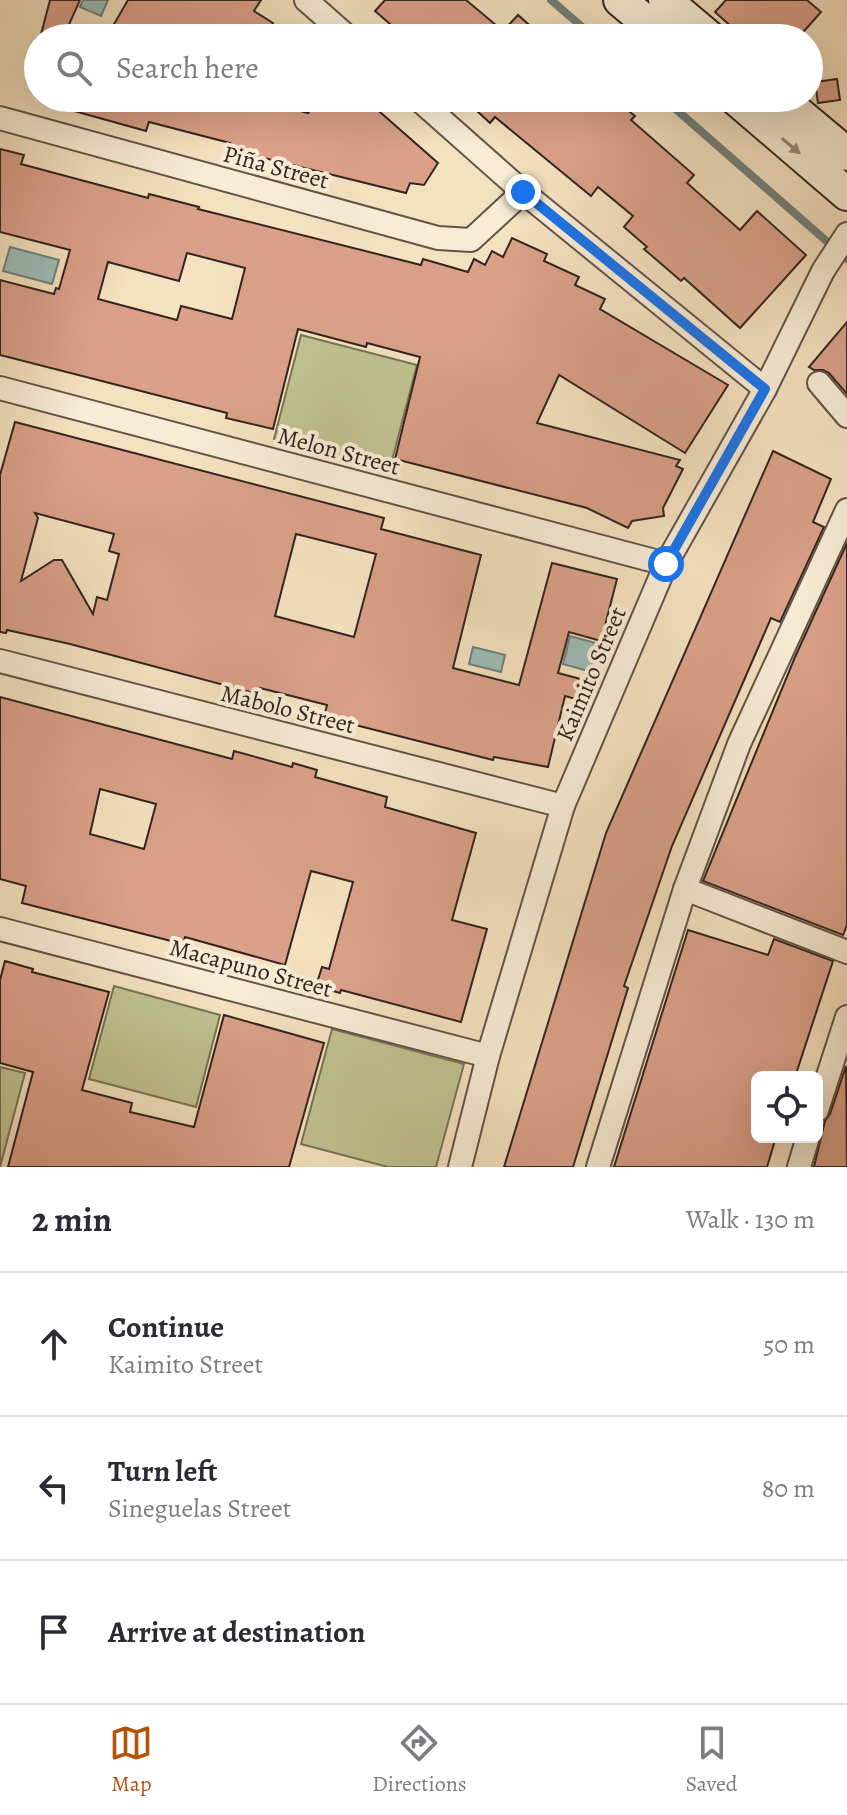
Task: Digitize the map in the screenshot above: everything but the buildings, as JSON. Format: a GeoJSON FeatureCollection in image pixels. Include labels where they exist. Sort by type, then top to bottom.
{"type":"FeatureCollection","features":[{"type":"Feature","properties":{"kind":"main road"},"geometry":{"type":"LineString","coordinates":[[620,0],[648,24]]}},
{"type":"Feature","properties":{"kind":"main road"},"geometry":{"type":"LineString","coordinates":[[665,0],[693,24]]}},
{"type":"Feature","properties":{"kind":"main road"},"geometry":{"type":"LineString","coordinates":[[751,112],[847,194]]}},
{"type":"Feature","properties":{"kind":"main road"},"geometry":{"type":"LineString","coordinates":[[797,112],[847,154]]}},
{"type":"Feature","properties":{"kind":"street"},"geometry":{"type":"LineString","coordinates":[[306,0],[333,24]]}},
{"type":"Feature","properties":{"kind":"street"},"geometry":{"type":"LineString","coordinates":[[433,112],[523,192],[765,389]]}},
{"type":"Feature","properties":{"kind":"street","name":"Piña Street"},"geometry":{"type":"LineString","coordinates":[[0,118],[438,238],[471,240],[523,192]]}},
{"type":"Feature","properties":{"kind":"street","name":"Kaimito Street"},"geometry":{"type":"LineString","coordinates":[[460,1167],[488,1056],[563,806],[666,564],[765,389],[828,262],[845,237]]}},
{"type":"Feature","properties":{"kind":"street"},"geometry":{"type":"LineString","coordinates":[[819,383],[847,416]]}},
{"type":"Feature","properties":{"kind":"street","name":"Melon Street"},"geometry":{"type":"LineString","coordinates":[[0,388],[666,564]]}},
{"type":"Feature","properties":{"kind":"street"},"geometry":{"type":"LineString","coordinates":[[598,1167],[685,889],[739,744],[847,510]]}},
{"type":"Feature","properties":{"kind":"street","name":"Mabolo Street"},"geometry":{"type":"LineString","coordinates":[[0,661],[563,806]]}},
{"type":"Feature","properties":{"kind":"street"},"geometry":{"type":"LineString","coordinates":[[685,889],[847,952]]}},
{"type":"Feature","properties":{"kind":"street","name":"Macapuno Street"},"geometry":{"type":"LineString","coordinates":[[0,929],[488,1056]]}},
{"type":"Feature","properties":{"kind":"street"},"geometry":{"type":"LineString","coordinates":[[823,1091],[847,1017]]}},
{"type":"Feature","properties":{"kind":"street"},"geometry":{"type":"LineString","coordinates":[[799,1167],[806,1143]]}},
{"type":"Feature","properties":{"kind":"green space"},"geometry":{"type":"Polygon","coordinates":[[[301,335],[417,365],[390,468],[274,439],[301,335]]]}},
{"type":"Feature","properties":{"kind":"green space"},"geometry":{"type":"Polygon","coordinates":[[[114,986],[220,1015],[196,1107],[89,1079],[114,986]]]}},
{"type":"Feature","properties":{"kind":"green space"},"geometry":{"type":"Polygon","coordinates":[[[332,1029],[464,1064],[436,1167],[388,1167],[301,1144],[332,1029]]]}},
{"type":"Feature","properties":{"kind":"green space"},"geometry":{"type":"Polygon","coordinates":[[[0,1067],[25,1073],[0,1167],[0,1067]]]}},
{"type":"Feature","properties":{"kind":"water"},"geometry":{"type":"Polygon","coordinates":[[[83,0],[108,0],[101,16],[80,7],[83,0]]]}},
{"type":"Feature","properties":{"kind":"water"},"geometry":{"type":"Polygon","coordinates":[[[10,247],[59,260],[52,284],[3,271],[10,247]]]}},
{"type":"Feature","properties":{"kind":"water"},"geometry":{"type":"Polygon","coordinates":[[[570,636],[599,644],[592,672],[563,664],[570,636]]]}},
{"type":"Feature","properties":{"kind":"water"},"geometry":{"type":"Polygon","coordinates":[[[473,647],[505,655],[501,672],[469,664],[473,647]]]}},
{"type":"Feature","properties":{"kind":"waterway"},"geometry":{"type":"LineString","coordinates":[[551,0],[579,24]]}},
{"type":"Feature","properties":{"kind":"waterway"},"geometry":{"type":"LineString","coordinates":[[679,112],[847,259]]}},
{"type":"Feature","properties":{"kind":"route"},"geometry":{"type":"LineString","coordinates":[[523,192],[765,389],[666,564]]}}]}
